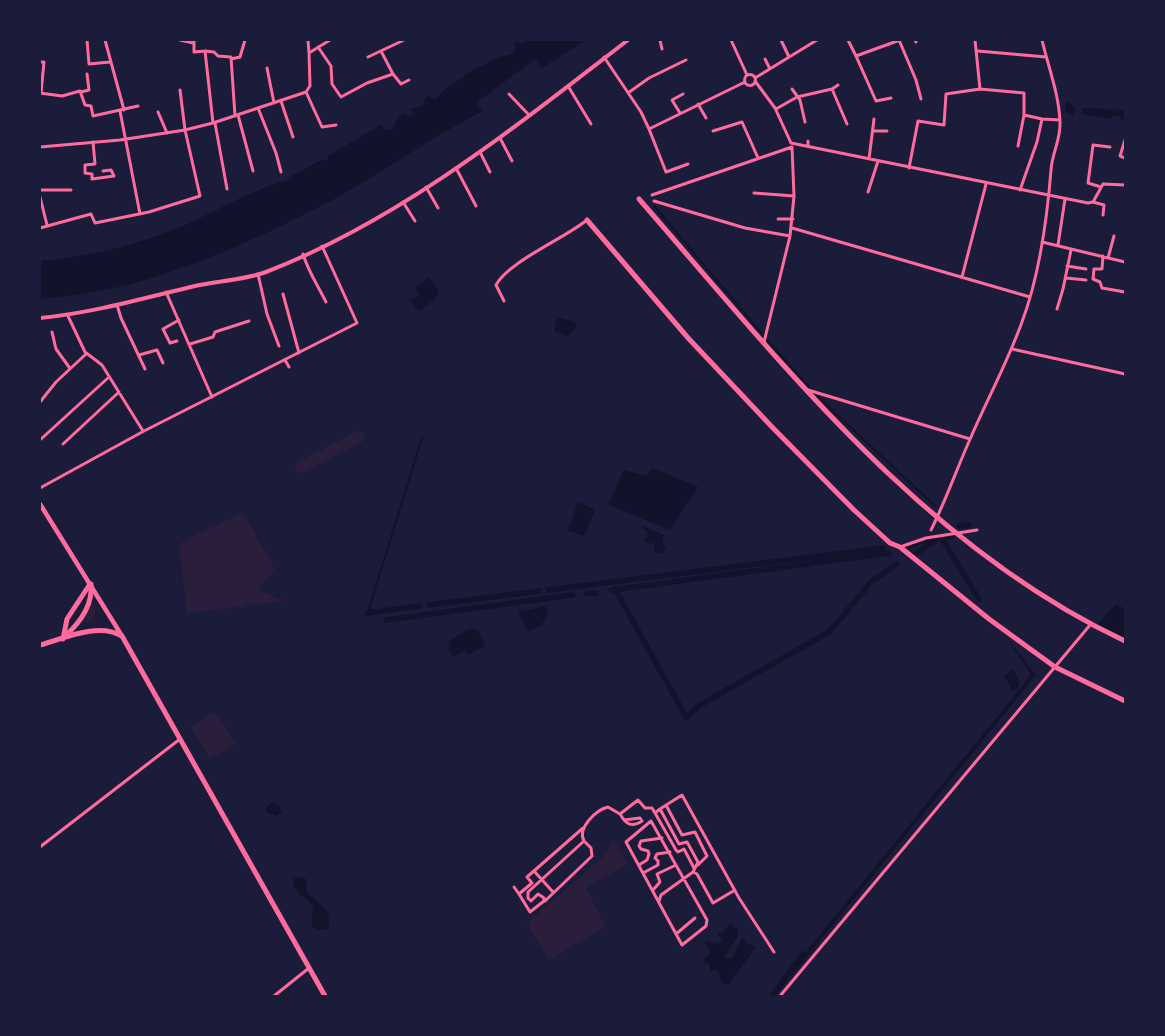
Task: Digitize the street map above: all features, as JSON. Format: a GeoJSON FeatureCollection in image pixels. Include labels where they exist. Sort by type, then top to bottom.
{"type":"FeatureCollection","features":[{"type":"Feature","properties":{"kind":"main road"},"geometry":{"type":"LineString","coordinates":[[639,199],[807,390],[860,446],[954,533],[1029,588],[1090,625],[1125,641]]}},
{"type":"Feature","properties":{"kind":"main road"},"geometry":{"type":"LineString","coordinates":[[588,220],[689,339],[854,510],[890,543],[900,548],[989,619],[1055,667],[1125,701]]}},
{"type":"Feature","properties":{"kind":"main road"},"geometry":{"type":"LineString","coordinates":[[40,504],[122,636],[325,996]]}},
{"type":"Feature","properties":{"kind":"main road"},"geometry":{"type":"LineString","coordinates":[[63,639],[78,624],[85,613],[90,597],[91,584]]}},
{"type":"Feature","properties":{"kind":"main road"},"geometry":{"type":"LineString","coordinates":[[63,639],[67,619],[91,584]]}},
{"type":"Feature","properties":{"kind":"main road"},"geometry":{"type":"LineString","coordinates":[[40,644],[98,630],[116,632],[122,636]]}},
{"type":"Feature","properties":{"kind":"street"},"geometry":{"type":"LineString","coordinates":[[87,40],[88,64],[110,62]]}},
{"type":"Feature","properties":{"kind":"street"},"geometry":{"type":"LineString","coordinates":[[105,40],[124,110]]}},
{"type":"Feature","properties":{"kind":"street"},"geometry":{"type":"LineString","coordinates":[[180,40],[193,42],[194,52],[214,52],[218,56],[230,57],[232,59],[240,57],[245,40]]}},
{"type":"Feature","properties":{"kind":"street"},"geometry":{"type":"LineString","coordinates":[[40,147],[124,139],[186,130],[214,123],[306,92],[310,86],[308,40]]}},
{"type":"Feature","properties":{"kind":"street"},"geometry":{"type":"LineString","coordinates":[[309,53],[330,40]]}},
{"type":"Feature","properties":{"kind":"street"},"geometry":{"type":"LineString","coordinates":[[368,57],[404,40]]}},
{"type":"Feature","properties":{"kind":"street"},"geometry":{"type":"LineString","coordinates":[[40,318],[68,316],[166,292],[258,274],[322,246],[403,202],[480,152],[628,40]]}},
{"type":"Feature","properties":{"kind":"street"},"geometry":{"type":"LineString","coordinates":[[660,40],[662,49]]}},
{"type":"Feature","properties":{"kind":"street"},"geometry":{"type":"LineString","coordinates":[[649,129],[745,82],[747,75],[731,40]]}},
{"type":"Feature","properties":{"kind":"street"},"geometry":{"type":"LineString","coordinates":[[782,40],[789,57]]}},
{"type":"Feature","properties":{"kind":"street"},"geometry":{"type":"LineString","coordinates":[[745,82],[750,85],[769,67],[817,40]]}},
{"type":"Feature","properties":{"kind":"street"},"geometry":{"type":"LineString","coordinates":[[848,40],[876,101],[892,98]]}},
{"type":"Feature","properties":{"kind":"street"},"geometry":{"type":"LineString","coordinates":[[856,56],[900,40],[916,80],[921,99]]}},
{"type":"Feature","properties":{"kind":"street"},"geometry":{"type":"LineString","coordinates":[[976,40],[980,89]]}},
{"type":"Feature","properties":{"kind":"street"},"geometry":{"type":"LineString","coordinates":[[930,530],[1012,349],[1029,298],[1042,242],[1051,168],[1059,139],[1060,120],[1042,40]]}},
{"type":"Feature","properties":{"kind":"street"},"geometry":{"type":"LineString","coordinates":[[318,47],[331,66],[332,84],[339,97],[367,83],[393,74]]}},
{"type":"Feature","properties":{"kind":"street"},"geometry":{"type":"LineString","coordinates":[[205,51],[214,123],[227,189]]}},
{"type":"Feature","properties":{"kind":"street"},"geometry":{"type":"LineString","coordinates":[[381,51],[400,84],[409,80]]}},
{"type":"Feature","properties":{"kind":"street"},"geometry":{"type":"LineString","coordinates":[[978,51],[1046,57]]}},
{"type":"Feature","properties":{"kind":"street"},"geometry":{"type":"LineString","coordinates":[[604,58],[628,92],[649,129],[666,172],[688,164]]}},
{"type":"Feature","properties":{"kind":"street"},"geometry":{"type":"LineString","coordinates":[[232,59],[236,116],[253,171]]}},
{"type":"Feature","properties":{"kind":"street"},"geometry":{"type":"LineString","coordinates":[[765,59],[769,67]]}},
{"type":"Feature","properties":{"kind":"street"},"geometry":{"type":"LineString","coordinates":[[628,92],[649,78],[686,60]]}},
{"type":"Feature","properties":{"kind":"street"},"geometry":{"type":"LineString","coordinates":[[40,62],[44,62],[41,93],[62,96],[90,90],[87,74]]}},
{"type":"Feature","properties":{"kind":"street"},"geometry":{"type":"LineString","coordinates":[[267,68],[274,103]]}},
{"type":"Feature","properties":{"kind":"street"},"geometry":{"type":"LineString","coordinates":[[747,75],[752,74],[776,109],[792,145],[794,196],[792,228],[764,342]]}},
{"type":"Feature","properties":{"kind":"street"},"geometry":{"type":"LineString","coordinates":[[776,109],[797,97],[832,89],[838,85]]}},
{"type":"Feature","properties":{"kind":"street"},"geometry":{"type":"LineString","coordinates":[[568,86],[592,124]]}},
{"type":"Feature","properties":{"kind":"street"},"geometry":{"type":"LineString","coordinates":[[792,89],[800,100],[805,122]]}},
{"type":"Feature","properties":{"kind":"street"},"geometry":{"type":"LineString","coordinates":[[832,89],[847,124]]}},
{"type":"Feature","properties":{"kind":"street"},"geometry":{"type":"LineString","coordinates":[[909,168],[918,121],[944,125],[946,94],[980,89],[1024,93],[1024,116],[1018,146]]}},
{"type":"Feature","properties":{"kind":"street"},"geometry":{"type":"LineString","coordinates":[[40,228],[91,214],[95,223],[140,214],[200,196],[186,130],[180,90]]}},
{"type":"Feature","properties":{"kind":"street"},"geometry":{"type":"LineString","coordinates":[[81,92],[85,105],[91,106],[93,116],[138,106]]}},
{"type":"Feature","properties":{"kind":"street"},"geometry":{"type":"LineString","coordinates":[[306,92],[322,128],[336,125]]}},
{"type":"Feature","properties":{"kind":"street"},"geometry":{"type":"LineString","coordinates":[[509,94],[529,115]]}},
{"type":"Feature","properties":{"kind":"street"},"geometry":{"type":"LineString","coordinates":[[680,113],[672,100],[683,94]]}},
{"type":"Feature","properties":{"kind":"street"},"geometry":{"type":"LineString","coordinates":[[281,101],[293,137]]}},
{"type":"Feature","properties":{"kind":"street"},"geometry":{"type":"LineString","coordinates":[[698,104],[706,118]]}},
{"type":"Feature","properties":{"kind":"street"},"geometry":{"type":"LineString","coordinates":[[258,108],[276,153],[281,172]]}},
{"type":"Feature","properties":{"kind":"street"},"geometry":{"type":"LineString","coordinates":[[120,111],[140,214]]}},
{"type":"Feature","properties":{"kind":"street"},"geometry":{"type":"LineString","coordinates":[[158,112],[167,133]]}},
{"type":"Feature","properties":{"kind":"street"},"geometry":{"type":"LineString","coordinates":[[1024,116],[1060,120]]}},
{"type":"Feature","properties":{"kind":"street"},"geometry":{"type":"LineString","coordinates":[[1020,190],[1037,142],[1042,118]]}},
{"type":"Feature","properties":{"kind":"street"},"geometry":{"type":"LineString","coordinates":[[869,159],[874,119]]}},
{"type":"Feature","properties":{"kind":"street"},"geometry":{"type":"LineString","coordinates":[[713,131],[742,122],[758,158]]}},
{"type":"Feature","properties":{"kind":"street"},"geometry":{"type":"LineString","coordinates":[[874,130],[887,131]]}},
{"type":"Feature","properties":{"kind":"street"},"geometry":{"type":"LineString","coordinates":[[500,138],[512,161]]}},
{"type":"Feature","properties":{"kind":"street"},"geometry":{"type":"LineString","coordinates":[[808,140],[808,146]]}},
{"type":"Feature","properties":{"kind":"street"},"geometry":{"type":"LineString","coordinates":[[1125,140],[1120,156],[1125,158]]}},
{"type":"Feature","properties":{"kind":"street"},"geometry":{"type":"LineString","coordinates":[[92,142],[95,164],[85,165],[86,173],[92,174],[92,179],[114,176],[111,170],[103,170]]}},
{"type":"Feature","properties":{"kind":"street"},"geometry":{"type":"LineString","coordinates":[[652,195],[792,145],[808,146],[1088,204],[1093,202],[1104,205],[1103,215]]}},
{"type":"Feature","properties":{"kind":"street"},"geometry":{"type":"LineString","coordinates":[[1101,187],[1088,183],[1093,145],[1110,147]]}},
{"type":"Feature","properties":{"kind":"street"},"geometry":{"type":"LineString","coordinates":[[480,152],[490,172]]}},
{"type":"Feature","properties":{"kind":"street"},"geometry":{"type":"LineString","coordinates":[[868,192],[878,161]]}},
{"type":"Feature","properties":{"kind":"street"},"geometry":{"type":"LineString","coordinates":[[456,168],[476,206]]}},
{"type":"Feature","properties":{"kind":"street"},"geometry":{"type":"LineString","coordinates":[[962,277],[986,184]]}},
{"type":"Feature","properties":{"kind":"street"},"geometry":{"type":"LineString","coordinates":[[1093,202],[1104,184],[1125,185]]}},
{"type":"Feature","properties":{"kind":"street"},"geometry":{"type":"LineString","coordinates":[[426,187],[438,208]]}},
{"type":"Feature","properties":{"kind":"street"},"geometry":{"type":"LineString","coordinates":[[40,190],[71,190]]}},
{"type":"Feature","properties":{"kind":"street"},"geometry":{"type":"LineString","coordinates":[[754,193],[794,196]]}},
{"type":"Feature","properties":{"kind":"street"},"geometry":{"type":"LineString","coordinates":[[40,197],[47,225]]}},
{"type":"Feature","properties":{"kind":"street"},"geometry":{"type":"LineString","coordinates":[[1058,245],[1065,199]]}},
{"type":"Feature","properties":{"kind":"street"},"geometry":{"type":"LineString","coordinates":[[654,201],[745,228],[790,236]]}},
{"type":"Feature","properties":{"kind":"street"},"geometry":{"type":"LineString","coordinates":[[403,202],[414,222]]}},
{"type":"Feature","properties":{"kind":"street"},"geometry":{"type":"LineString","coordinates":[[778,219],[793,219]]}},
{"type":"Feature","properties":{"kind":"street"},"geometry":{"type":"LineString","coordinates":[[504,301],[496,285],[498,281],[516,266],[588,220]]}},
{"type":"Feature","properties":{"kind":"street"},"geometry":{"type":"LineString","coordinates":[[792,228],[962,277],[1029,298],[1035,302]]}},
{"type":"Feature","properties":{"kind":"street"},"geometry":{"type":"LineString","coordinates":[[1114,236],[1102,268],[1094,269],[1093,279],[1100,282],[1102,288],[1125,292]]}},
{"type":"Feature","properties":{"kind":"street"},"geometry":{"type":"LineString","coordinates":[[1042,242],[1125,262]]}},
{"type":"Feature","properties":{"kind":"street"},"geometry":{"type":"LineString","coordinates":[[40,488],[143,431],[357,323],[322,246]]}},
{"type":"Feature","properties":{"kind":"street"},"geometry":{"type":"LineString","coordinates":[[1057,309],[1066,278],[1071,250]]}},
{"type":"Feature","properties":{"kind":"street"},"geometry":{"type":"LineString","coordinates":[[303,254],[307,269],[315,278],[326,302]]}},
{"type":"Feature","properties":{"kind":"street"},"geometry":{"type":"LineString","coordinates":[[1067,266],[1086,269]]}},
{"type":"Feature","properties":{"kind":"street"},"geometry":{"type":"LineString","coordinates":[[258,274],[268,314],[279,346]]}},
{"type":"Feature","properties":{"kind":"street"},"geometry":{"type":"LineString","coordinates":[[1066,278],[1086,280]]}},
{"type":"Feature","properties":{"kind":"street"},"geometry":{"type":"LineString","coordinates":[[166,292],[212,397]]}},
{"type":"Feature","properties":{"kind":"street"},"geometry":{"type":"LineString","coordinates":[[283,294],[299,352]]}},
{"type":"Feature","properties":{"kind":"street"},"geometry":{"type":"LineString","coordinates":[[118,305],[121,318],[140,355],[144,369]]}},
{"type":"Feature","properties":{"kind":"street"},"geometry":{"type":"LineString","coordinates":[[68,316],[86,353],[102,365],[143,431]]}},
{"type":"Feature","properties":{"kind":"street"},"geometry":{"type":"LineString","coordinates":[[178,341],[170,343],[163,329],[179,320]]}},
{"type":"Feature","properties":{"kind":"street"},"geometry":{"type":"LineString","coordinates":[[190,344],[213,337],[215,332],[249,321]]}},
{"type":"Feature","properties":{"kind":"street"},"geometry":{"type":"LineString","coordinates":[[52,332],[60,358],[69,367]]}},
{"type":"Feature","properties":{"kind":"street"},"geometry":{"type":"LineString","coordinates":[[1012,349],[1125,374]]}},
{"type":"Feature","properties":{"kind":"street"},"geometry":{"type":"LineString","coordinates":[[140,355],[158,350],[163,364]]}},
{"type":"Feature","properties":{"kind":"street"},"geometry":{"type":"LineString","coordinates":[[40,402],[69,367],[86,353]]}},
{"type":"Feature","properties":{"kind":"street"},"geometry":{"type":"LineString","coordinates":[[285,360],[289,367]]}},
{"type":"Feature","properties":{"kind":"street"},"geometry":{"type":"LineString","coordinates":[[40,440],[110,377]]}},
{"type":"Feature","properties":{"kind":"street"},"geometry":{"type":"LineString","coordinates":[[807,390],[970,439]]}},
{"type":"Feature","properties":{"kind":"street"},"geometry":{"type":"LineString","coordinates":[[63,444],[119,392]]}},
{"type":"Feature","properties":{"kind":"street"},"geometry":{"type":"LineString","coordinates":[[900,548],[933,536],[977,530]]}},
{"type":"Feature","properties":{"kind":"street"},"geometry":{"type":"LineString","coordinates":[[780,996],[947,798],[1016,711],[1090,625]]}},
{"type":"Feature","properties":{"kind":"street"},"geometry":{"type":"LineString","coordinates":[[40,847],[180,739]]}},
{"type":"Feature","properties":{"kind":"street"},"geometry":{"type":"LineString","coordinates":[[655,813],[682,795],[735,890],[774,952]]}},
{"type":"Feature","properties":{"kind":"street"},"geometry":{"type":"LineString","coordinates":[[620,814],[638,800],[645,808],[652,808],[677,851],[684,849],[713,903],[735,890]]}},
{"type":"Feature","properties":{"kind":"street"},"geometry":{"type":"LineString","coordinates":[[659,903],[661,895],[683,879],[707,856],[695,832],[682,835],[666,806]]}},
{"type":"Feature","properties":{"kind":"street"},"geometry":{"type":"LineString","coordinates":[[519,894],[532,883],[527,877],[604,808],[612,807],[620,814],[624,820],[629,825],[635,826],[642,821],[640,818],[624,820]]}},
{"type":"Feature","properties":{"kind":"street"},"geometry":{"type":"LineString","coordinates":[[660,809],[680,844],[687,842],[697,859],[695,868]]}},
{"type":"Feature","properties":{"kind":"street"},"geometry":{"type":"LineString","coordinates":[[651,821],[670,852],[707,924],[682,945],[626,840],[651,821]]}},
{"type":"Feature","properties":{"kind":"street"},"geometry":{"type":"LineString","coordinates":[[514,887],[530,912],[544,901],[592,856],[591,848],[582,837],[583,828]]}},
{"type":"Feature","properties":{"kind":"street"},"geometry":{"type":"LineString","coordinates":[[639,865],[647,860],[649,854],[648,851],[639,846],[641,841],[662,838]]}},
{"type":"Feature","properties":{"kind":"street"},"geometry":{"type":"LineString","coordinates":[[544,901],[542,895],[538,894],[531,901],[528,898],[528,892],[584,841]]}},
{"type":"Feature","properties":{"kind":"street"},"geometry":{"type":"LineString","coordinates":[[643,873],[658,866],[658,861],[655,858],[657,854],[670,852]]}},
{"type":"Feature","properties":{"kind":"street"},"geometry":{"type":"LineString","coordinates":[[653,892],[660,882],[657,874],[676,865]]}},
{"type":"Feature","properties":{"kind":"street"},"geometry":{"type":"LineString","coordinates":[[534,871],[554,892]]}},
{"type":"Feature","properties":{"kind":"street"},"geometry":{"type":"LineString","coordinates":[[653,892],[661,895]]}},
{"type":"Feature","properties":{"kind":"street"},"geometry":{"type":"LineString","coordinates":[[676,934],[695,918]]}},
{"type":"Feature","properties":{"kind":"street"},"geometry":{"type":"LineString","coordinates":[[274,996],[309,967]]}},
{"type":"Feature","properties":{"kind":"shaded area"},"geometry":{"type":"Polygon","coordinates":[[[514,40],[520,44],[526,40],[586,40],[542,68],[535,59],[476,103],[483,111],[446,131],[340,196],[285,224],[194,264],[163,274],[104,290],[40,299],[40,261],[92,254],[144,241],[190,223],[262,189],[292,179],[291,176],[322,160],[327,160],[328,156],[382,124],[384,129],[392,130],[398,117],[405,113],[410,116],[413,113],[411,109],[424,105],[425,98],[428,96],[435,99],[451,85],[477,68],[495,59],[514,53],[516,45],[514,40]]]}},
{"type":"Feature","properties":{"kind":"shaded area"},"geometry":{"type":"Polygon","coordinates":[[[1066,101],[1075,107],[1074,114],[1070,115],[1065,109],[1066,101]]]}},
{"type":"Feature","properties":{"kind":"shaded area"},"geometry":{"type":"Polygon","coordinates":[[[1083,108],[1122,110],[1125,112],[1125,120],[1121,119],[1120,116],[1113,116],[1111,119],[1081,114],[1083,108]]]}},
{"type":"Feature","properties":{"kind":"shaded area"},"geometry":{"type":"Polygon","coordinates":[[[429,278],[439,292],[432,301],[419,311],[410,300],[419,296],[416,287],[429,278]]]}},
{"type":"Feature","properties":{"kind":"shaded area"},"geometry":{"type":"Polygon","coordinates":[[[557,317],[575,322],[576,326],[568,336],[554,331],[557,317]]]}},
{"type":"Feature","properties":{"kind":"shaded area"},"geometry":{"type":"Polygon","coordinates":[[[358,431],[362,432],[365,437],[362,442],[302,473],[298,473],[295,468],[296,463],[358,431]]]}},
{"type":"Feature","properties":{"kind":"shaded area"},"geometry":{"type":"Polygon","coordinates":[[[653,468],[698,487],[670,530],[608,505],[624,470],[646,476],[653,468]]]}},
{"type":"Feature","properties":{"kind":"shaded area"},"geometry":{"type":"Polygon","coordinates":[[[578,502],[595,510],[584,536],[568,531],[578,502]]]}},
{"type":"Feature","properties":{"kind":"shaded area"},"geometry":{"type":"Polygon","coordinates":[[[243,513],[275,569],[259,590],[285,601],[254,605],[247,603],[246,606],[187,613],[179,544],[194,535],[243,513]]]}},
{"type":"Feature","properties":{"kind":"shaded area"},"geometry":{"type":"Polygon","coordinates":[[[643,526],[664,535],[662,543],[666,547],[662,554],[652,552],[654,551],[655,544],[644,542],[648,533],[642,528],[643,526]]]}},
{"type":"Feature","properties":{"kind":"shaded area"},"geometry":{"type":"Polygon","coordinates":[[[92,603],[95,608],[94,615],[90,622],[84,623],[92,603]]]}},
{"type":"Feature","properties":{"kind":"shaded area"},"geometry":{"type":"Polygon","coordinates":[[[1116,604],[1125,609],[1125,641],[1095,627],[1116,604]]]}},
{"type":"Feature","properties":{"kind":"shaded area"},"geometry":{"type":"Polygon","coordinates":[[[546,606],[548,615],[541,625],[528,632],[518,612],[546,606]]]}},
{"type":"Feature","properties":{"kind":"shaded area"},"geometry":{"type":"Polygon","coordinates":[[[468,629],[478,630],[485,646],[468,655],[465,650],[454,657],[448,650],[451,646],[448,642],[468,629]]]}},
{"type":"Feature","properties":{"kind":"shaded area"},"geometry":{"type":"Polygon","coordinates":[[[1009,641],[1036,675],[775,996],[769,996],[802,951],[805,953],[1031,675],[1009,641]]]}},
{"type":"Feature","properties":{"kind":"shaded area"},"geometry":{"type":"Polygon","coordinates":[[[1013,669],[1020,683],[1016,690],[1012,692],[1005,676],[1013,669]]]}},
{"type":"Feature","properties":{"kind":"shaded area"},"geometry":{"type":"Polygon","coordinates":[[[214,712],[236,744],[217,757],[214,754],[209,758],[191,727],[214,712]]]}},
{"type":"Feature","properties":{"kind":"shaded area"},"geometry":{"type":"Polygon","coordinates":[[[273,802],[278,805],[282,812],[276,816],[265,811],[266,807],[273,802]]]}},
{"type":"Feature","properties":{"kind":"shaded area"},"geometry":{"type":"Polygon","coordinates":[[[614,840],[629,864],[586,887],[606,927],[548,960],[527,923],[601,859],[614,840]]]}},
{"type":"Feature","properties":{"kind":"shaded area"},"geometry":{"type":"Polygon","coordinates":[[[299,876],[306,879],[307,893],[326,911],[329,926],[325,930],[312,926],[313,905],[298,893],[293,885],[294,879],[299,876]]]}},
{"type":"Feature","properties":{"kind":"shaded area"},"geometry":{"type":"Polygon","coordinates":[[[731,923],[738,930],[737,938],[724,957],[732,959],[742,938],[745,939],[746,944],[750,944],[755,948],[729,985],[723,984],[717,970],[711,971],[708,963],[702,964],[705,962],[703,959],[711,953],[704,943],[709,940],[713,944],[720,943],[722,941],[717,933],[722,932],[731,923]]]}},
{"type":"Feature","properties":{"kind":"waterway"},"geometry":{"type":"LineString","coordinates":[[654,206],[764,336]]}},
{"type":"Feature","properties":{"kind":"waterway"},"geometry":{"type":"LineString","coordinates":[[768,341],[809,387]]}},
{"type":"Feature","properties":{"kind":"waterway"},"geometry":{"type":"LineString","coordinates":[[817,396],[935,506]]}},
{"type":"Feature","properties":{"kind":"waterway"},"geometry":{"type":"LineString","coordinates":[[367,615],[422,438]]}},
{"type":"Feature","properties":{"kind":"waterway"},"geometry":{"type":"LineString","coordinates":[[959,526],[968,525]]}},
{"type":"Feature","properties":{"kind":"waterway"},"geometry":{"type":"LineString","coordinates":[[906,547],[929,539],[934,541],[940,537],[952,536]]}},
{"type":"Feature","properties":{"kind":"waterway"},"geometry":{"type":"LineString","coordinates":[[941,537],[979,599]]}},
{"type":"Feature","properties":{"kind":"waterway"},"geometry":{"type":"LineString","coordinates":[[914,555],[934,541]]}},
{"type":"Feature","properties":{"kind":"waterway"},"geometry":{"type":"LineString","coordinates":[[548,590],[883,548]]}},
{"type":"Feature","properties":{"kind":"waterway"},"geometry":{"type":"LineString","coordinates":[[611,590],[889,553]]}},
{"type":"Feature","properties":{"kind":"waterway"},"geometry":{"type":"LineString","coordinates":[[615,589],[686,717],[700,705],[829,632],[872,581],[897,564]]}},
{"type":"Feature","properties":{"kind":"waterway"},"geometry":{"type":"LineString","coordinates":[[429,605],[540,591]]}},
{"type":"Feature","properties":{"kind":"waterway"},"geometry":{"type":"LineString","coordinates":[[587,594],[596,593]]}},
{"type":"Feature","properties":{"kind":"waterway"},"geometry":{"type":"LineString","coordinates":[[386,620],[573,595]]}},
{"type":"Feature","properties":{"kind":"waterway"},"geometry":{"type":"LineString","coordinates":[[368,613],[420,606]]}}]}
